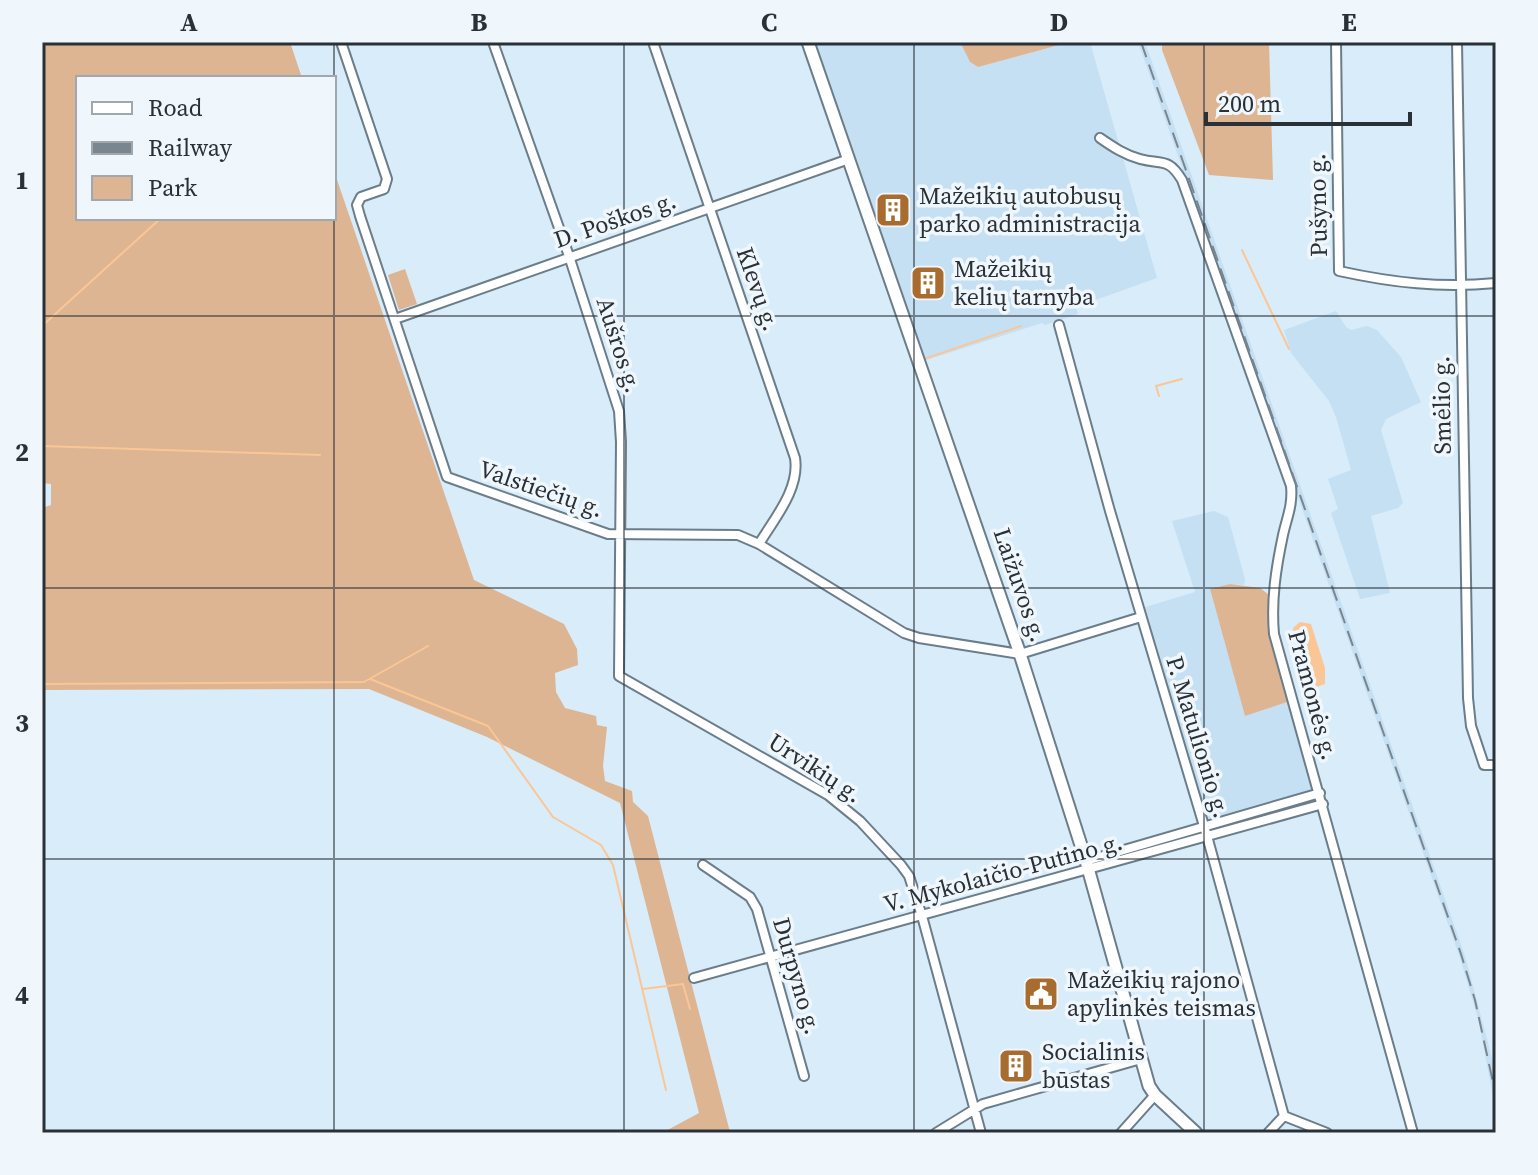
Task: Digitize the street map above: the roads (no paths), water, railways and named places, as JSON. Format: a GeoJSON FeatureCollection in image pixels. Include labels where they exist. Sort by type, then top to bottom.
{"type":"FeatureCollection","features":[{"type":"Feature","properties":{"kind":"main road","name":"Laižuvos g."},"geometry":{"type":"LineString","coordinates":[[808,42],[1020,654],[1087,866],[1141,1059],[1155,1095],[1196,1133]]}},
{"type":"Feature","properties":{"kind":"street","name":"Valstiečių g."},"geometry":{"type":"LineString","coordinates":[[341,42],[387,179],[384,189],[361,197],[357,205],[447,477],[608,534],[738,535],[759,544],[904,633],[1020,654]]}},
{"type":"Feature","properties":{"kind":"street","name":"Aušros g."},"geometry":{"type":"LineString","coordinates":[[493,42],[569,256],[619,411],[619,676]]}},
{"type":"Feature","properties":{"kind":"street","name":"Klevų g."},"geometry":{"type":"LineString","coordinates":[[653,42],[795,458],[797,472],[793,485],[759,544]]}},
{"type":"Feature","properties":{"kind":"street","name":"Pušyno g."},"geometry":{"type":"LineString","coordinates":[[1336,42],[1339,271],[1390,282],[1459,286]]}},
{"type":"Feature","properties":{"kind":"street","name":"Smėlio g."},"geometry":{"type":"LineString","coordinates":[[1457,42],[1468,698],[1471,726],[1484,765],[1496,765]]}},
{"type":"Feature","properties":{"kind":"street","name":"Pramonės g."},"geometry":{"type":"LineString","coordinates":[[1100,138],[1142,160],[1163,161],[1174,166],[1182,180],[1291,486],[1293,503],[1284,532],[1273,592],[1274,634],[1413,1133]]}},
{"type":"Feature","properties":{"kind":"street","name":"D. Poškos g."},"geometry":{"type":"LineString","coordinates":[[395,319],[849,159]]}},
{"type":"Feature","properties":{"kind":"street"},"geometry":{"type":"LineString","coordinates":[[1459,286],[1496,283]]}},
{"type":"Feature","properties":{"kind":"street","name":"P. Matulionio g."},"geometry":{"type":"LineString","coordinates":[[1059,325],[1141,617],[1207,836],[1284,1116]]}},
{"type":"Feature","properties":{"kind":"street"},"geometry":{"type":"LineString","coordinates":[[1020,654],[1141,617]]}},
{"type":"Feature","properties":{"kind":"street","name":"Urvikių g."},"geometry":{"type":"LineString","coordinates":[[619,676],[828,795],[845,807],[909,876],[981,1133]]}},
{"type":"Feature","properties":{"kind":"street","name":"V. Mykolaičio-Putino g."},"geometry":{"type":"LineString","coordinates":[[694,978],[922,916],[1087,866],[1204,826],[1320,793]]}},
{"type":"Feature","properties":{"kind":"street","name":"V. Mykolaičio-Putino g."},"geometry":{"type":"LineString","coordinates":[[1087,866],[1323,804]]}},
{"type":"Feature","properties":{"kind":"street","name":"Durpyno g."},"geometry":{"type":"LineString","coordinates":[[703,865],[750,897],[757,909],[804,1076]]}},
{"type":"Feature","properties":{"kind":"street"},"geometry":{"type":"LineString","coordinates":[[936,1133],[983,1104],[1141,1059]]}},
{"type":"Feature","properties":{"kind":"street"},"geometry":{"type":"LineString","coordinates":[[1121,1133],[1155,1095]]}},
{"type":"Feature","properties":{"kind":"street"},"geometry":{"type":"LineString","coordinates":[[1268,1133],[1284,1116],[1327,1133]]}},
{"type":"Feature","properties":{"kind":"waterway"},"geometry":{"type":"LineString","coordinates":[[42,326],[159,220]]}},
{"type":"Feature","properties":{"kind":"waterway"},"geometry":{"type":"LineString","coordinates":[[1242,250],[1289,349]]}},
{"type":"Feature","properties":{"kind":"waterway"},"geometry":{"type":"LineString","coordinates":[[924,359],[1021,326]]}},
{"type":"Feature","properties":{"kind":"waterway"},"geometry":{"type":"LineString","coordinates":[[1159,396],[1156,386],[1182,379]]}},
{"type":"Feature","properties":{"kind":"waterway"},"geometry":{"type":"LineString","coordinates":[[42,446],[320,455]]}},
{"type":"Feature","properties":{"kind":"waterway"},"geometry":{"type":"LineString","coordinates":[[42,684],[364,682],[428,646]]}},
{"type":"Feature","properties":{"kind":"waterway"},"geometry":{"type":"LineString","coordinates":[[370,679],[488,726],[553,817],[601,845],[613,865],[666,1090]]}},
{"type":"Feature","properties":{"kind":"waterway"},"geometry":{"type":"LineString","coordinates":[[643,989],[683,984],[690,1009]]}},
{"type":"Feature","properties":{"kind":"railway"},"geometry":{"type":"LineString","coordinates":[[1141,42],[1461,954],[1475,1000],[1496,1096]]}},
{"type":"Feature","properties":{"kind":"place","name":"Mažeikių autobusų parko administracija"},"geometry":{"type":"Point","coordinates":[893,210]}},
{"type":"Feature","properties":{"kind":"place","name":"Mažeikių kelių tarnyba"},"geometry":{"type":"Point","coordinates":[928,283]}},
{"type":"Feature","properties":{"kind":"place","name":"Mažeikių rajono apylinkės teismas"},"geometry":{"type":"Point","coordinates":[1041,994]}},
{"type":"Feature","properties":{"kind":"place","name":"Socialinis būstas"},"geometry":{"type":"Point","coordinates":[1016,1066]}}]}
